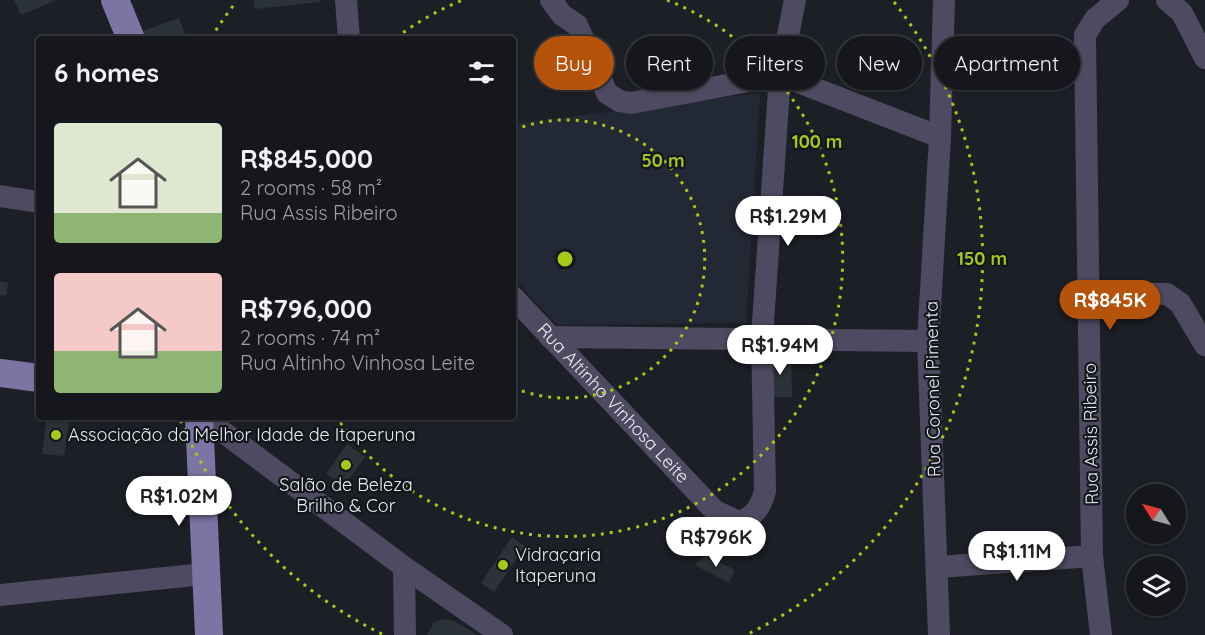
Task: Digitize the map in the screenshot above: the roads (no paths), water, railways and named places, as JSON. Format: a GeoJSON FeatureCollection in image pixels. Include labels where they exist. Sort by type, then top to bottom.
{"type":"FeatureCollection","features":[{"type":"Feature","properties":{"kind":"main road"},"geometry":{"type":"LineString","coordinates":[[115,0],[130,36]]}},
{"type":"Feature","properties":{"kind":"main road"},"geometry":{"type":"LineString","coordinates":[[0,373],[36,378]]}},
{"type":"Feature","properties":{"kind":"main road"},"geometry":{"type":"LineString","coordinates":[[201,420],[204,574],[209,635]]}},
{"type":"Feature","properties":{"kind":"street"},"geometry":{"type":"LineString","coordinates":[[346,0],[349,36]]}},
{"type":"Feature","properties":{"kind":"street"},"geometry":{"type":"LineString","coordinates":[[551,0],[562,15],[577,25],[607,93],[620,101],[631,103],[725,85]]}},
{"type":"Feature","properties":{"kind":"street"},"geometry":{"type":"LineString","coordinates":[[788,36],[795,0]]}},
{"type":"Feature","properties":{"kind":"street","name":"Rua Coronel Pimenta"},"geometry":{"type":"LineString","coordinates":[[939,635],[928,341],[940,137],[944,0]]}},
{"type":"Feature","properties":{"kind":"street","name":"Rua Assis Ribeiro"},"geometry":{"type":"LineString","coordinates":[[1101,635],[1092,556],[1085,35],[1095,19],[1118,0]]}},
{"type":"Feature","properties":{"kind":"street"},"geometry":{"type":"LineString","coordinates":[[1167,0],[1182,14],[1205,58]]}},
{"type":"Feature","properties":{"kind":"street"},"geometry":{"type":"LineString","coordinates":[[762,337],[779,90]]}},
{"type":"Feature","properties":{"kind":"street"},"geometry":{"type":"LineString","coordinates":[[819,90],[940,137]]}},
{"type":"Feature","properties":{"kind":"street"},"geometry":{"type":"LineString","coordinates":[[0,196],[36,202]]}},
{"type":"Feature","properties":{"kind":"street"},"geometry":{"type":"LineString","coordinates":[[1090,293],[1167,294],[1180,303],[1205,345]]}},
{"type":"Feature","properties":{"kind":"street","name":"Rua Altinho Vinhosa Leite"},"geometry":{"type":"LineString","coordinates":[[516,300],[715,511],[739,522],[748,518],[763,501],[765,491],[762,337]]}},
{"type":"Feature","properties":{"kind":"street"},"geometry":{"type":"LineString","coordinates":[[550,337],[762,337],[928,341]]}},
{"type":"Feature","properties":{"kind":"street"},"geometry":{"type":"LineString","coordinates":[[205,420],[404,567],[502,635]]}},
{"type":"Feature","properties":{"kind":"street"},"geometry":{"type":"LineString","coordinates":[[938,567],[1092,556]]}},
{"type":"Feature","properties":{"kind":"street"},"geometry":{"type":"LineString","coordinates":[[404,567],[405,635]]}},
{"type":"Feature","properties":{"kind":"street"},"geometry":{"type":"LineString","coordinates":[[0,595],[204,574]]}},
{"type":"Feature","properties":{"kind":"place","name":"Associação da Melhor Idade de Itaperuna"},"geometry":{"type":"Point","coordinates":[56,435]}},
{"type":"Feature","properties":{"kind":"place","name":"Salão de Beleza Brilho & Cor"},"geometry":{"type":"Point","coordinates":[346,465]}},
{"type":"Feature","properties":{"kind":"place","name":"Vidraçaria Itaperuna"},"geometry":{"type":"Point","coordinates":[503,565]}}]}
